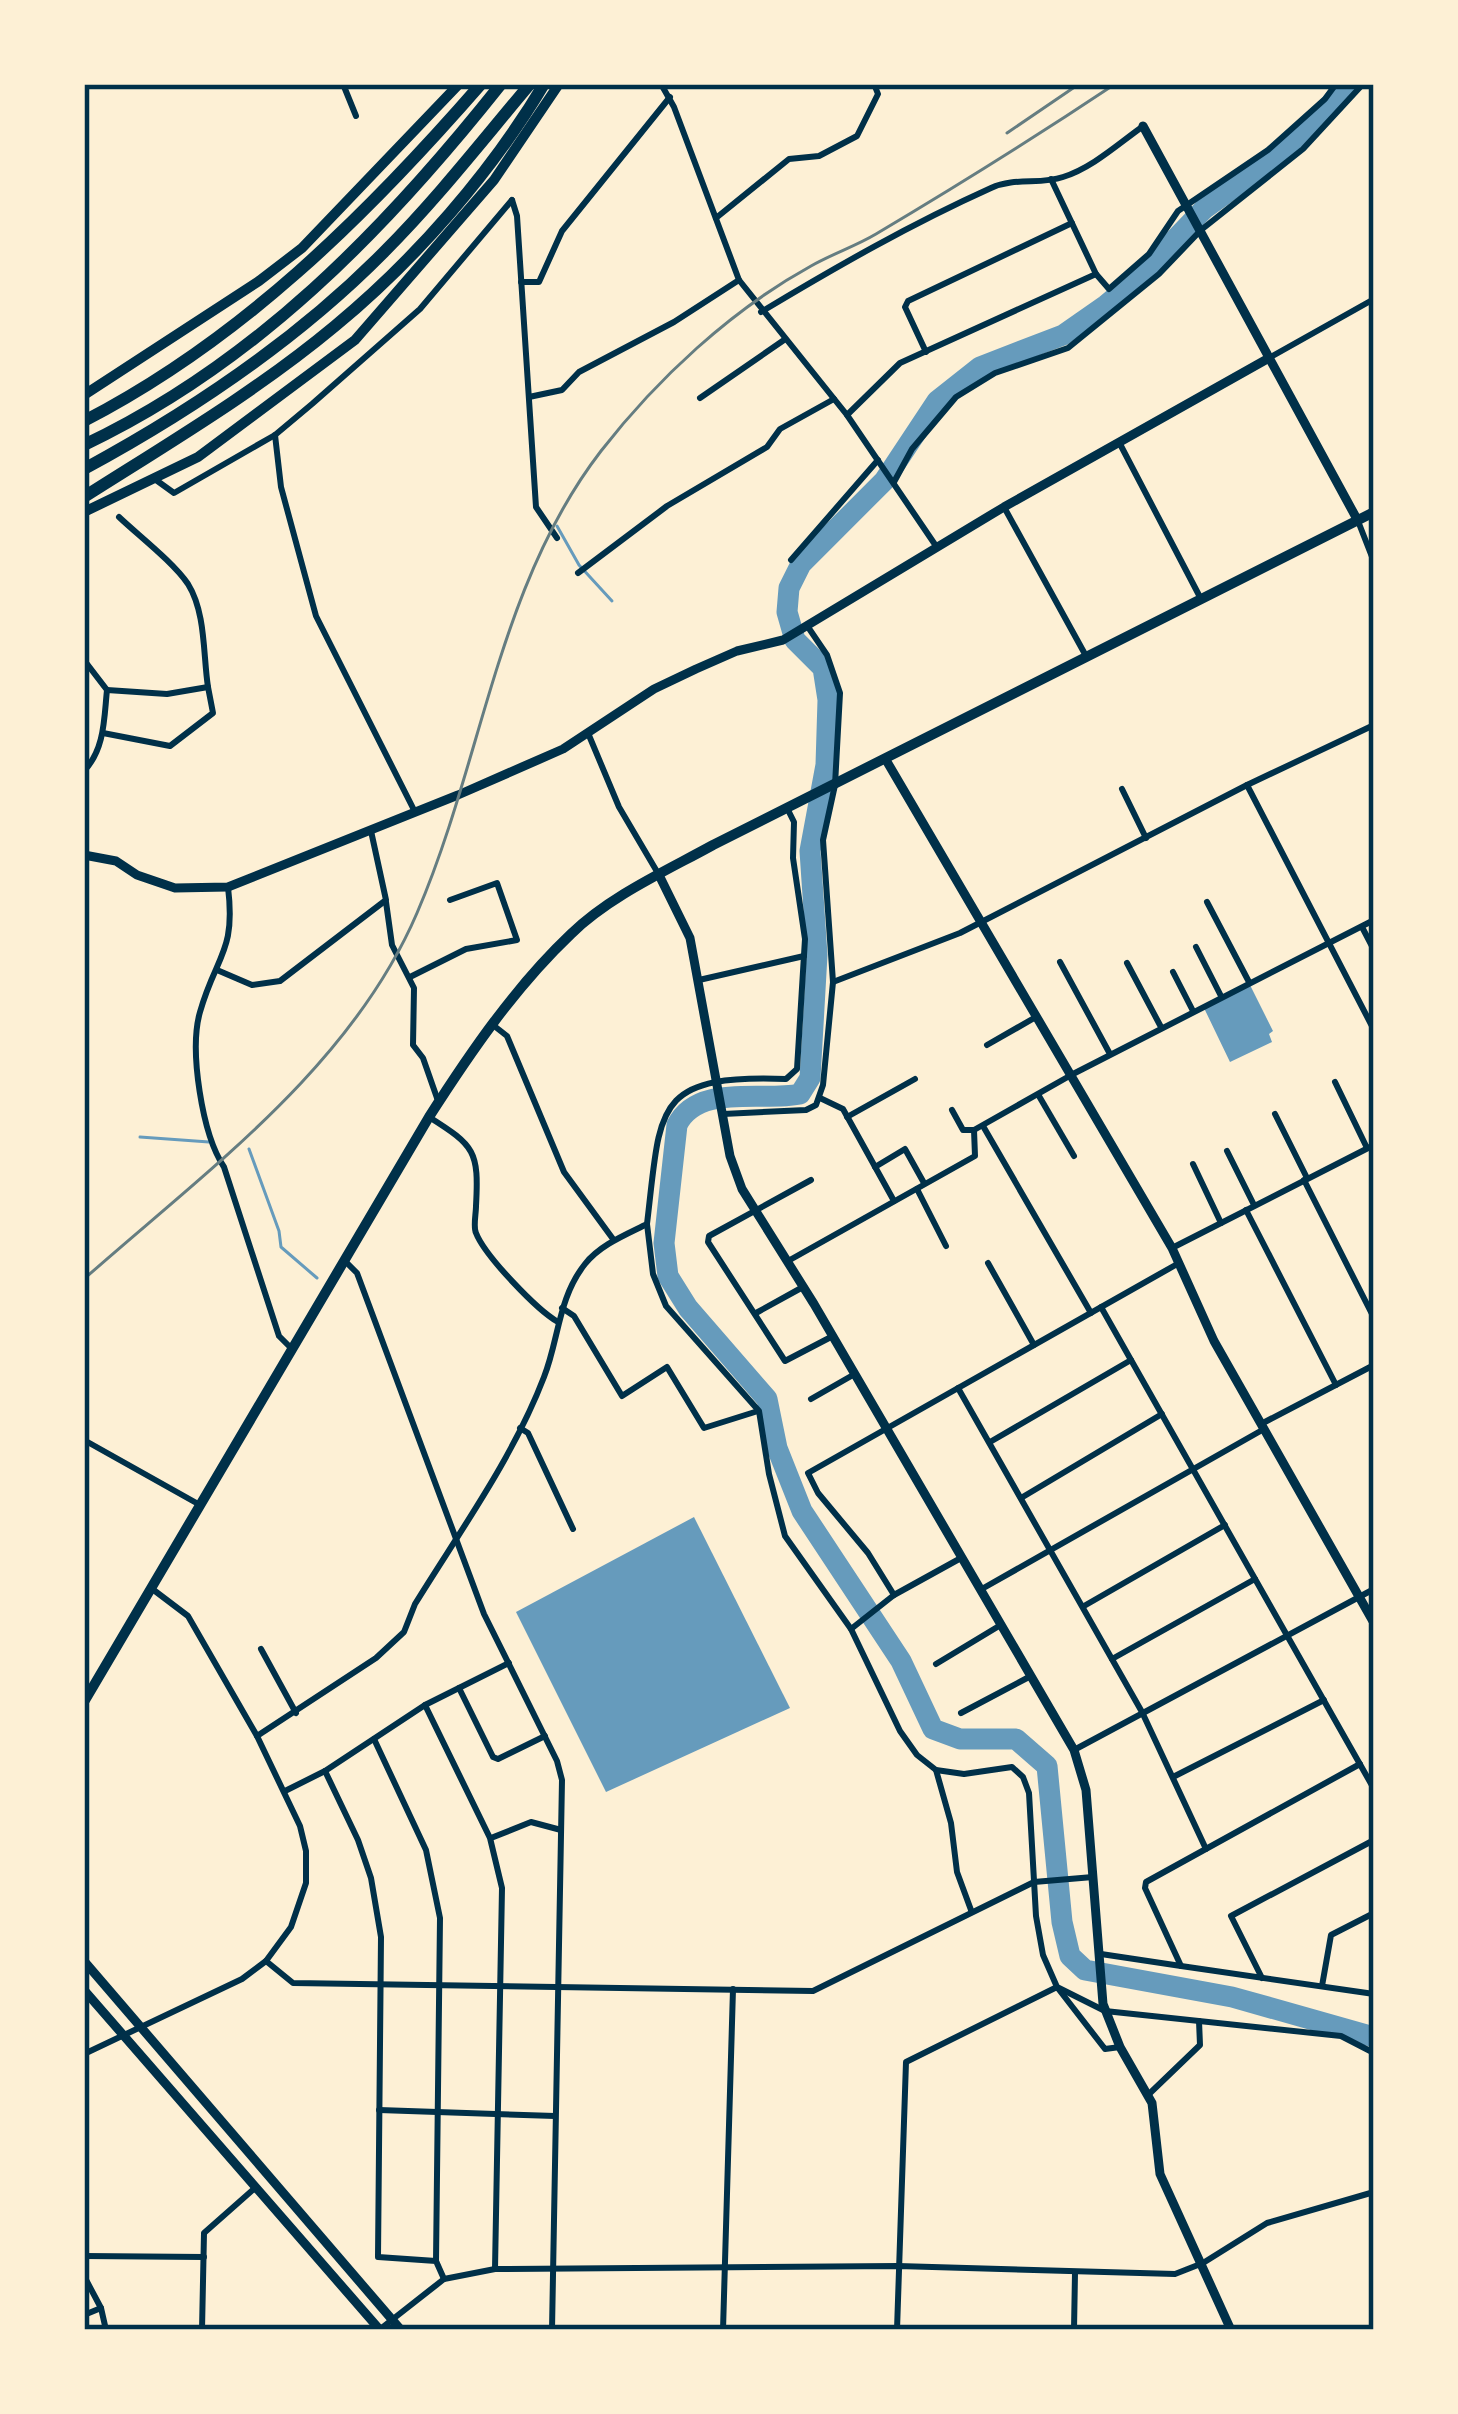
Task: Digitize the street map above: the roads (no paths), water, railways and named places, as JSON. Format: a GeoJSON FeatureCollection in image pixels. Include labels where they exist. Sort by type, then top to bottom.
{"type":"FeatureCollection","features":[{"type":"Feature","properties":{"kind":"highway"},"geometry":{"type":"LineString","coordinates":[[84,394],[260,281],[302,248],[459,84]]}},
{"type":"Feature","properties":{"kind":"highway"},"geometry":{"type":"LineString","coordinates":[[84,421],[200,351],[262,305],[361,215],[481,84]]}},
{"type":"Feature","properties":{"kind":"highway"},"geometry":{"type":"LineString","coordinates":[[84,446],[188,387],[320,285],[411,194],[501,84]]}},
{"type":"Feature","properties":{"kind":"highway"},"geometry":{"type":"LineString","coordinates":[[84,469],[208,396],[332,302],[445,187],[530,84]]}},
{"type":"Feature","properties":{"kind":"highway"},"geometry":{"type":"LineString","coordinates":[[84,497],[275,373],[337,324],[434,229],[482,173],[544,84]]}},
{"type":"Feature","properties":{"kind":"highway"},"geometry":{"type":"LineString","coordinates":[[84,512],[198,457],[355,340],[494,180],[559,84]]}},
{"type":"Feature","properties":{"kind":"highway"},"geometry":{"type":"LineString","coordinates":[[84,1702],[438,1102],[493,1025],[573,932],[659,875],[1374,512]]}},
{"type":"Feature","properties":{"kind":"street"},"geometry":{"type":"LineString","coordinates":[[343,84],[356,116]]}},
{"type":"Feature","properties":{"kind":"street"},"geometry":{"type":"LineString","coordinates":[[661,84],[740,280],[847,415],[937,548]]}},
{"type":"Feature","properties":{"kind":"street"},"geometry":{"type":"LineString","coordinates":[[715,219],[789,159],[819,156],[857,136],[878,94],[874,84]]}},
{"type":"Feature","properties":{"kind":"street"},"geometry":{"type":"LineString","coordinates":[[1052,178],[1096,274],[1109,289],[1149,254],[1178,211],[1268,150],[1336,84]]}},
{"type":"Feature","properties":{"kind":"street"},"geometry":{"type":"LineString","coordinates":[[894,482],[912,449],[956,397],[995,373],[1067,348],[1159,274],[1200,227],[1303,149],[1363,84]]}},
{"type":"Feature","properties":{"kind":"street"},"geometry":{"type":"LineString","coordinates":[[521,282],[539,281],[562,232],[670,97]]}},
{"type":"Feature","properties":{"kind":"street"},"geometry":{"type":"LineString","coordinates":[[761,312],[850,258],[997,185],[1061,178],[1143,126],[1358,520],[1374,562]]}},
{"type":"Feature","properties":{"kind":"street"},"geometry":{"type":"LineString","coordinates":[[156,480],[174,493],[275,435],[420,309],[511,199],[517,216],[536,507],[557,538]]}},
{"type":"Feature","properties":{"kind":"street"},"geometry":{"type":"LineString","coordinates":[[926,352],[904,307],[908,301],[1072,223]]}},
{"type":"Feature","properties":{"kind":"street"},"geometry":{"type":"LineString","coordinates":[[847,415],[900,363],[1096,274]]}},
{"type":"Feature","properties":{"kind":"street"},"geometry":{"type":"LineString","coordinates":[[529,398],[562,390],[579,372],[674,322],[740,280]]}},
{"type":"Feature","properties":{"kind":"street"},"geometry":{"type":"LineString","coordinates":[[84,855],[116,861],[175,888],[228,887],[563,749],[654,689],[737,651],[783,640],[1004,507],[1374,298]]}},
{"type":"Feature","properties":{"kind":"street"},"geometry":{"type":"LineString","coordinates":[[700,398],[784,340]]}},
{"type":"Feature","properties":{"kind":"street"},"geometry":{"type":"LineString","coordinates":[[582,571],[668,506],[767,447],[780,429],[834,400]]}},
{"type":"Feature","properties":{"kind":"street"},"geometry":{"type":"LineString","coordinates":[[275,435],[280,487],[316,616],[415,812]]}},
{"type":"Feature","properties":{"kind":"street"},"geometry":{"type":"LineString","coordinates":[[1120,444],[1201,599]]}},
{"type":"Feature","properties":{"kind":"street"},"geometry":{"type":"LineString","coordinates":[[791,560],[880,463]]}},
{"type":"Feature","properties":{"kind":"street"},"geometry":{"type":"LineString","coordinates":[[1004,507],[1086,657]]}},
{"type":"Feature","properties":{"kind":"street"},"geometry":{"type":"LineString","coordinates":[[103,734],[170,746],[213,713],[202,652],[205,639],[189,585],[119,517]]}},
{"type":"Feature","properties":{"kind":"street"},"geometry":{"type":"LineString","coordinates":[[723,1114],[806,1110],[820,1098],[833,982],[824,840],[839,693],[827,656],[808,626]]}},
{"type":"Feature","properties":{"kind":"street"},"geometry":{"type":"LineString","coordinates":[[84,660],[107,689],[103,734],[84,771]]}},
{"type":"Feature","properties":{"kind":"street"},"geometry":{"type":"LineString","coordinates":[[107,689],[166,694],[208,687]]}},
{"type":"Feature","properties":{"kind":"street"},"geometry":{"type":"LineString","coordinates":[[833,982],[983,922],[1374,725]]}},
{"type":"Feature","properties":{"kind":"street"},"geometry":{"type":"LineString","coordinates":[[587,731],[619,807],[690,938],[730,1156],[756,1211],[1073,1750],[1086,1790],[1104,2007],[1152,2103],[1160,2174],[1231,2330]]}},
{"type":"Feature","properties":{"kind":"street"},"geometry":{"type":"LineString","coordinates":[[886,760],[1172,1248],[1214,1341],[1374,1623]]}},
{"type":"Feature","properties":{"kind":"street"},"geometry":{"type":"LineString","coordinates":[[1247,785],[1374,1030]]}},
{"type":"Feature","properties":{"kind":"street"},"geometry":{"type":"LineString","coordinates":[[1122,789],[1146,838]]}},
{"type":"Feature","properties":{"kind":"street"},"geometry":{"type":"LineString","coordinates":[[787,809],[794,822],[793,858],[804,956],[797,1069],[786,1079],[702,1083],[667,1108],[658,1137],[647,1224],[653,1274],[666,1306],[758,1411],[785,1536],[852,1628],[900,1731],[917,1755],[936,1769],[964,1774],[1012,1767],[1023,1777],[1029,1793],[1043,1955],[1057,1987],[1106,2049],[1120,2047]]}},
{"type":"Feature","properties":{"kind":"street"},"geometry":{"type":"LineString","coordinates":[[371,831],[392,945],[410,977],[413,1046],[423,1058],[438,1102]]}},
{"type":"Feature","properties":{"kind":"street"},"geometry":{"type":"LineString","coordinates":[[410,977],[466,949],[517,940],[497,883],[450,900]]}},
{"type":"Feature","properties":{"kind":"street"},"geometry":{"type":"LineString","coordinates":[[228,887],[232,922],[228,946],[199,1015],[196,1064],[215,1154],[224,1167],[279,1336],[291,1348]]}},
{"type":"Feature","properties":{"kind":"street"},"geometry":{"type":"LineString","coordinates":[[217,970],[252,985],[280,981],[386,901]]}},
{"type":"Feature","properties":{"kind":"street"},"geometry":{"type":"LineString","coordinates":[[1207,902],[1249,982]]}},
{"type":"Feature","properties":{"kind":"street"},"geometry":{"type":"LineString","coordinates":[[952,1110],[963,1130],[978,1128],[1110,1054],[1374,920]]}},
{"type":"Feature","properties":{"kind":"street"},"geometry":{"type":"LineString","coordinates":[[1362,926],[1374,950]]}},
{"type":"Feature","properties":{"kind":"street"},"geometry":{"type":"LineString","coordinates":[[1196,947],[1221,996]]}},
{"type":"Feature","properties":{"kind":"street"},"geometry":{"type":"LineString","coordinates":[[699,980],[804,956]]}},
{"type":"Feature","properties":{"kind":"street"},"geometry":{"type":"LineString","coordinates":[[1060,962],[1110,1054]]}},
{"type":"Feature","properties":{"kind":"street"},"geometry":{"type":"LineString","coordinates":[[1127,963],[1161,1028]]}},
{"type":"Feature","properties":{"kind":"street"},"geometry":{"type":"LineString","coordinates":[[1173,972],[1193,1011]]}},
{"type":"Feature","properties":{"kind":"street"},"geometry":{"type":"LineString","coordinates":[[987,1045],[1039,1016]]}},
{"type":"Feature","properties":{"kind":"street"},"geometry":{"type":"LineString","coordinates":[[493,1025],[507,1036],[564,1172],[614,1240]]}},
{"type":"Feature","properties":{"kind":"street"},"geometry":{"type":"LineString","coordinates":[[847,1117],[915,1079]]}},
{"type":"Feature","properties":{"kind":"street"},"geometry":{"type":"LineString","coordinates":[[1172,1248],[1370,1146],[1335,1082]]}},
{"type":"Feature","properties":{"kind":"street"},"geometry":{"type":"LineString","coordinates":[[1039,1096],[1074,1156]]}},
{"type":"Feature","properties":{"kind":"street"},"geometry":{"type":"LineString","coordinates":[[820,1098],[843,1109],[894,1202]]}},
{"type":"Feature","properties":{"kind":"street"},"geometry":{"type":"LineString","coordinates":[[1274,1114],[1374,1318]]}},
{"type":"Feature","properties":{"kind":"street"},"geometry":{"type":"LineString","coordinates":[[429,1117],[462,1137],[473,1150],[478,1168],[475,1232],[507,1277],[558,1322]]}},
{"type":"Feature","properties":{"kind":"street"},"geometry":{"type":"LineString","coordinates":[[788,1262],[975,1156],[978,1128]]}},
{"type":"Feature","properties":{"kind":"street"},"geometry":{"type":"LineString","coordinates":[[978,1128],[1090,1313]]}},
{"type":"Feature","properties":{"kind":"street"},"geometry":{"type":"LineString","coordinates":[[874,1167],[905,1149],[925,1184]]}},
{"type":"Feature","properties":{"kind":"street"},"geometry":{"type":"LineString","coordinates":[[1227,1151],[1336,1385]]}},
{"type":"Feature","properties":{"kind":"street"},"geometry":{"type":"LineString","coordinates":[[1193,1164],[1221,1222]]}},
{"type":"Feature","properties":{"kind":"street"},"geometry":{"type":"LineString","coordinates":[[803,1287],[752,1315],[708,1242],[709,1236],[812,1180]]}},
{"type":"Feature","properties":{"kind":"street"},"geometry":{"type":"LineString","coordinates":[[916,1189],[946,1246]]}},
{"type":"Feature","properties":{"kind":"street"},"geometry":{"type":"LineString","coordinates":[[257,1736],[376,1658],[404,1632],[520,1427],[545,1375],[562,1308],[586,1262],[614,1240],[647,1224]]}},
{"type":"Feature","properties":{"kind":"street"},"geometry":{"type":"LineString","coordinates":[[345,1261],[357,1273],[484,1614],[562,1780],[552,2330]]}},
{"type":"Feature","properties":{"kind":"street"},"geometry":{"type":"LineString","coordinates":[[988,1263],[1034,1345]]}},
{"type":"Feature","properties":{"kind":"street"},"geometry":{"type":"LineString","coordinates":[[891,1597],[868,1553],[818,1493],[808,1473],[1179,1263]]}},
{"type":"Feature","properties":{"kind":"street"},"geometry":{"type":"LineString","coordinates":[[1101,1307],[1374,1790]]}},
{"type":"Feature","properties":{"kind":"street"},"geometry":{"type":"LineString","coordinates":[[562,1308],[574,1316],[622,1396],[667,1367],[704,1428],[758,1411]]}},
{"type":"Feature","properties":{"kind":"street"},"geometry":{"type":"LineString","coordinates":[[756,1312],[785,1361],[832,1336]]}},
{"type":"Feature","properties":{"kind":"street"},"geometry":{"type":"LineString","coordinates":[[990,1442],[1131,1360]]}},
{"type":"Feature","properties":{"kind":"street"},"geometry":{"type":"LineString","coordinates":[[979,1591],[1374,1365]]}},
{"type":"Feature","properties":{"kind":"street"},"geometry":{"type":"LineString","coordinates":[[811,1399],[854,1375]]}},
{"type":"Feature","properties":{"kind":"street"},"geometry":{"type":"LineString","coordinates":[[958,1388],[1142,1712],[1206,1849]]}},
{"type":"Feature","properties":{"kind":"street"},"geometry":{"type":"LineString","coordinates":[[1021,1498],[1162,1414]]}},
{"type":"Feature","properties":{"kind":"street"},"geometry":{"type":"LineString","coordinates":[[520,1427],[528,1433],[574,1529]]}},
{"type":"Feature","properties":{"kind":"street"},"geometry":{"type":"LineString","coordinates":[[84,1440],[200,1505]]}},
{"type":"Feature","properties":{"kind":"street"},"geometry":{"type":"LineString","coordinates":[[1084,1606],[1226,1525]]}},
{"type":"Feature","properties":{"kind":"street"},"geometry":{"type":"LineString","coordinates":[[852,1628],[891,1597],[961,1558]]}},
{"type":"Feature","properties":{"kind":"street"},"geometry":{"type":"LineString","coordinates":[[1112,1659],[1256,1579]]}},
{"type":"Feature","properties":{"kind":"street"},"geometry":{"type":"LineString","coordinates":[[84,2054],[242,1978],[266,1961],[291,1927],[306,1883],[306,1851],[285,1791],[257,1736],[201,1634],[175,1603],[151,1588]]}},
{"type":"Feature","properties":{"kind":"street"},"geometry":{"type":"LineString","coordinates":[[1073,1750],[1374,1588]]}},
{"type":"Feature","properties":{"kind":"street"},"geometry":{"type":"LineString","coordinates":[[936,1664],[999,1626]]}},
{"type":"Feature","properties":{"kind":"street"},"geometry":{"type":"LineString","coordinates":[[261,1649],[296,1713]]}},
{"type":"Feature","properties":{"kind":"street"},"geometry":{"type":"LineString","coordinates":[[285,1791],[325,1771],[424,1705],[509,1663]]}},
{"type":"Feature","properties":{"kind":"street"},"geometry":{"type":"LineString","coordinates":[[961,1713],[1029,1677]]}},
{"type":"Feature","properties":{"kind":"street"},"geometry":{"type":"LineString","coordinates":[[459,1688],[493,1757],[498,1759],[545,1736]]}},
{"type":"Feature","properties":{"kind":"street"},"geometry":{"type":"LineString","coordinates":[[1173,1777],[1324,1700]]}},
{"type":"Feature","properties":{"kind":"street"},"geometry":{"type":"LineString","coordinates":[[424,1705],[490,1838],[502,1888],[495,2269]]}},
{"type":"Feature","properties":{"kind":"street"},"geometry":{"type":"LineString","coordinates":[[374,1739],[426,1850],[440,1918],[436,2261],[444,2279]]}},
{"type":"Feature","properties":{"kind":"street"},"geometry":{"type":"LineString","coordinates":[[1180,1966],[1145,1882],[1360,1764]]}},
{"type":"Feature","properties":{"kind":"street"},"geometry":{"type":"LineString","coordinates":[[936,1769],[951,1823],[957,1872],[971,1910]]}},
{"type":"Feature","properties":{"kind":"street"},"geometry":{"type":"LineString","coordinates":[[325,1771],[358,1840],[380,1924],[378,2257],[436,2261]]}},
{"type":"Feature","properties":{"kind":"street"},"geometry":{"type":"LineString","coordinates":[[490,1838],[531,1822],[561,1830]]}},
{"type":"Feature","properties":{"kind":"street"},"geometry":{"type":"LineString","coordinates":[[1262,1978],[1231,1916],[1374,1840]]}},
{"type":"Feature","properties":{"kind":"street"},"geometry":{"type":"LineString","coordinates":[[266,1961],[292,1983],[813,1990],[1034,1882],[1093,1877]]}},
{"type":"Feature","properties":{"kind":"street"},"geometry":{"type":"LineString","coordinates":[[1322,1986],[1331,1935],[1374,1913]]}},
{"type":"Feature","properties":{"kind":"street"},"geometry":{"type":"LineString","coordinates":[[1098,1957],[1373,1994],[1374,1984]]}},
{"type":"Feature","properties":{"kind":"street"},"geometry":{"type":"LineString","coordinates":[[84,1961],[401,2330]]}},
{"type":"Feature","properties":{"kind":"street"},"geometry":{"type":"LineString","coordinates":[[897,2330],[906,2062],[1057,1987],[1104,2007],[1342,2036],[1374,2053]]}},
{"type":"Feature","properties":{"kind":"street"},"geometry":{"type":"LineString","coordinates":[[723,2330],[733,1989]]}},
{"type":"Feature","properties":{"kind":"street"},"geometry":{"type":"LineString","coordinates":[[84,1990],[380,2330],[444,2279],[495,2269],[898,2266],[1175,2274],[1203,2263],[1267,2224],[1374,2192]]}},
{"type":"Feature","properties":{"kind":"street"},"geometry":{"type":"LineString","coordinates":[[1148,2095],[1200,2044],[1199,2021]]}},
{"type":"Feature","properties":{"kind":"street"},"geometry":{"type":"LineString","coordinates":[[380,2110],[555,2116]]}},
{"type":"Feature","properties":{"kind":"street"},"geometry":{"type":"LineString","coordinates":[[202,2330],[204,2233],[255,2188]]}},
{"type":"Feature","properties":{"kind":"street"},"geometry":{"type":"LineString","coordinates":[[84,2256],[204,2257]]}},
{"type":"Feature","properties":{"kind":"street"},"geometry":{"type":"LineString","coordinates":[[1074,2330],[1075,2273]]}},
{"type":"Feature","properties":{"kind":"street"},"geometry":{"type":"LineString","coordinates":[[84,2276],[101,2308],[106,2330]]}},
{"type":"Feature","properties":{"kind":"street"},"geometry":{"type":"LineString","coordinates":[[84,2315],[101,2308]]}},
{"type":"Feature","properties":{"kind":"water"},"geometry":{"type":"Polygon","coordinates":[[[1250,985],[1273,1031],[1269,1034],[1272,1042],[1230,1062],[1204,1008],[1250,985]]]}},
{"type":"Feature","properties":{"kind":"water"},"geometry":{"type":"Polygon","coordinates":[[[694,1517],[790,1708],[606,1792],[516,1612],[694,1517]]]}},
{"type":"Feature","properties":{"kind":"waterway"},"geometry":{"type":"LineString","coordinates":[[1347,84],[1279,155],[1204,209],[1106,305],[1063,335],[980,367],[937,401],[884,481],[801,564],[789,588],[787,612],[795,640],[823,668],[828,700],[826,765],[810,851],[817,955],[810,1078],[800,1094],[715,1099],[687,1112],[677,1125],[664,1243],[668,1276],[688,1308],[767,1399],[777,1448],[802,1511],[901,1661],[933,1729],[960,1739],[1016,1739],[1047,1766],[1062,1922],[1070,1956],[1085,1970],[1232,1997],[1374,2037]]}},
{"type":"Feature","properties":{"kind":"waterway"},"geometry":{"type":"LineString","coordinates":[[557,526],[579,565],[612,601]]}},
{"type":"Feature","properties":{"kind":"waterway"},"geometry":{"type":"LineString","coordinates":[[140,1137],[209,1142]]}},
{"type":"Feature","properties":{"kind":"waterway"},"geometry":{"type":"LineString","coordinates":[[249,1149],[281,1247],[317,1278]]}},
{"type":"Feature","properties":{"kind":"railway"},"geometry":{"type":"LineString","coordinates":[[1007,133],[1079,84]]}},
{"type":"Feature","properties":{"kind":"railway"},"geometry":{"type":"LineString","coordinates":[[84,1279],[272,1113],[315,1068],[389,969],[440,855],[514,616],[538,559],[566,503],[623,424],[671,372],[752,303],[906,216],[1115,84]]}}]}
